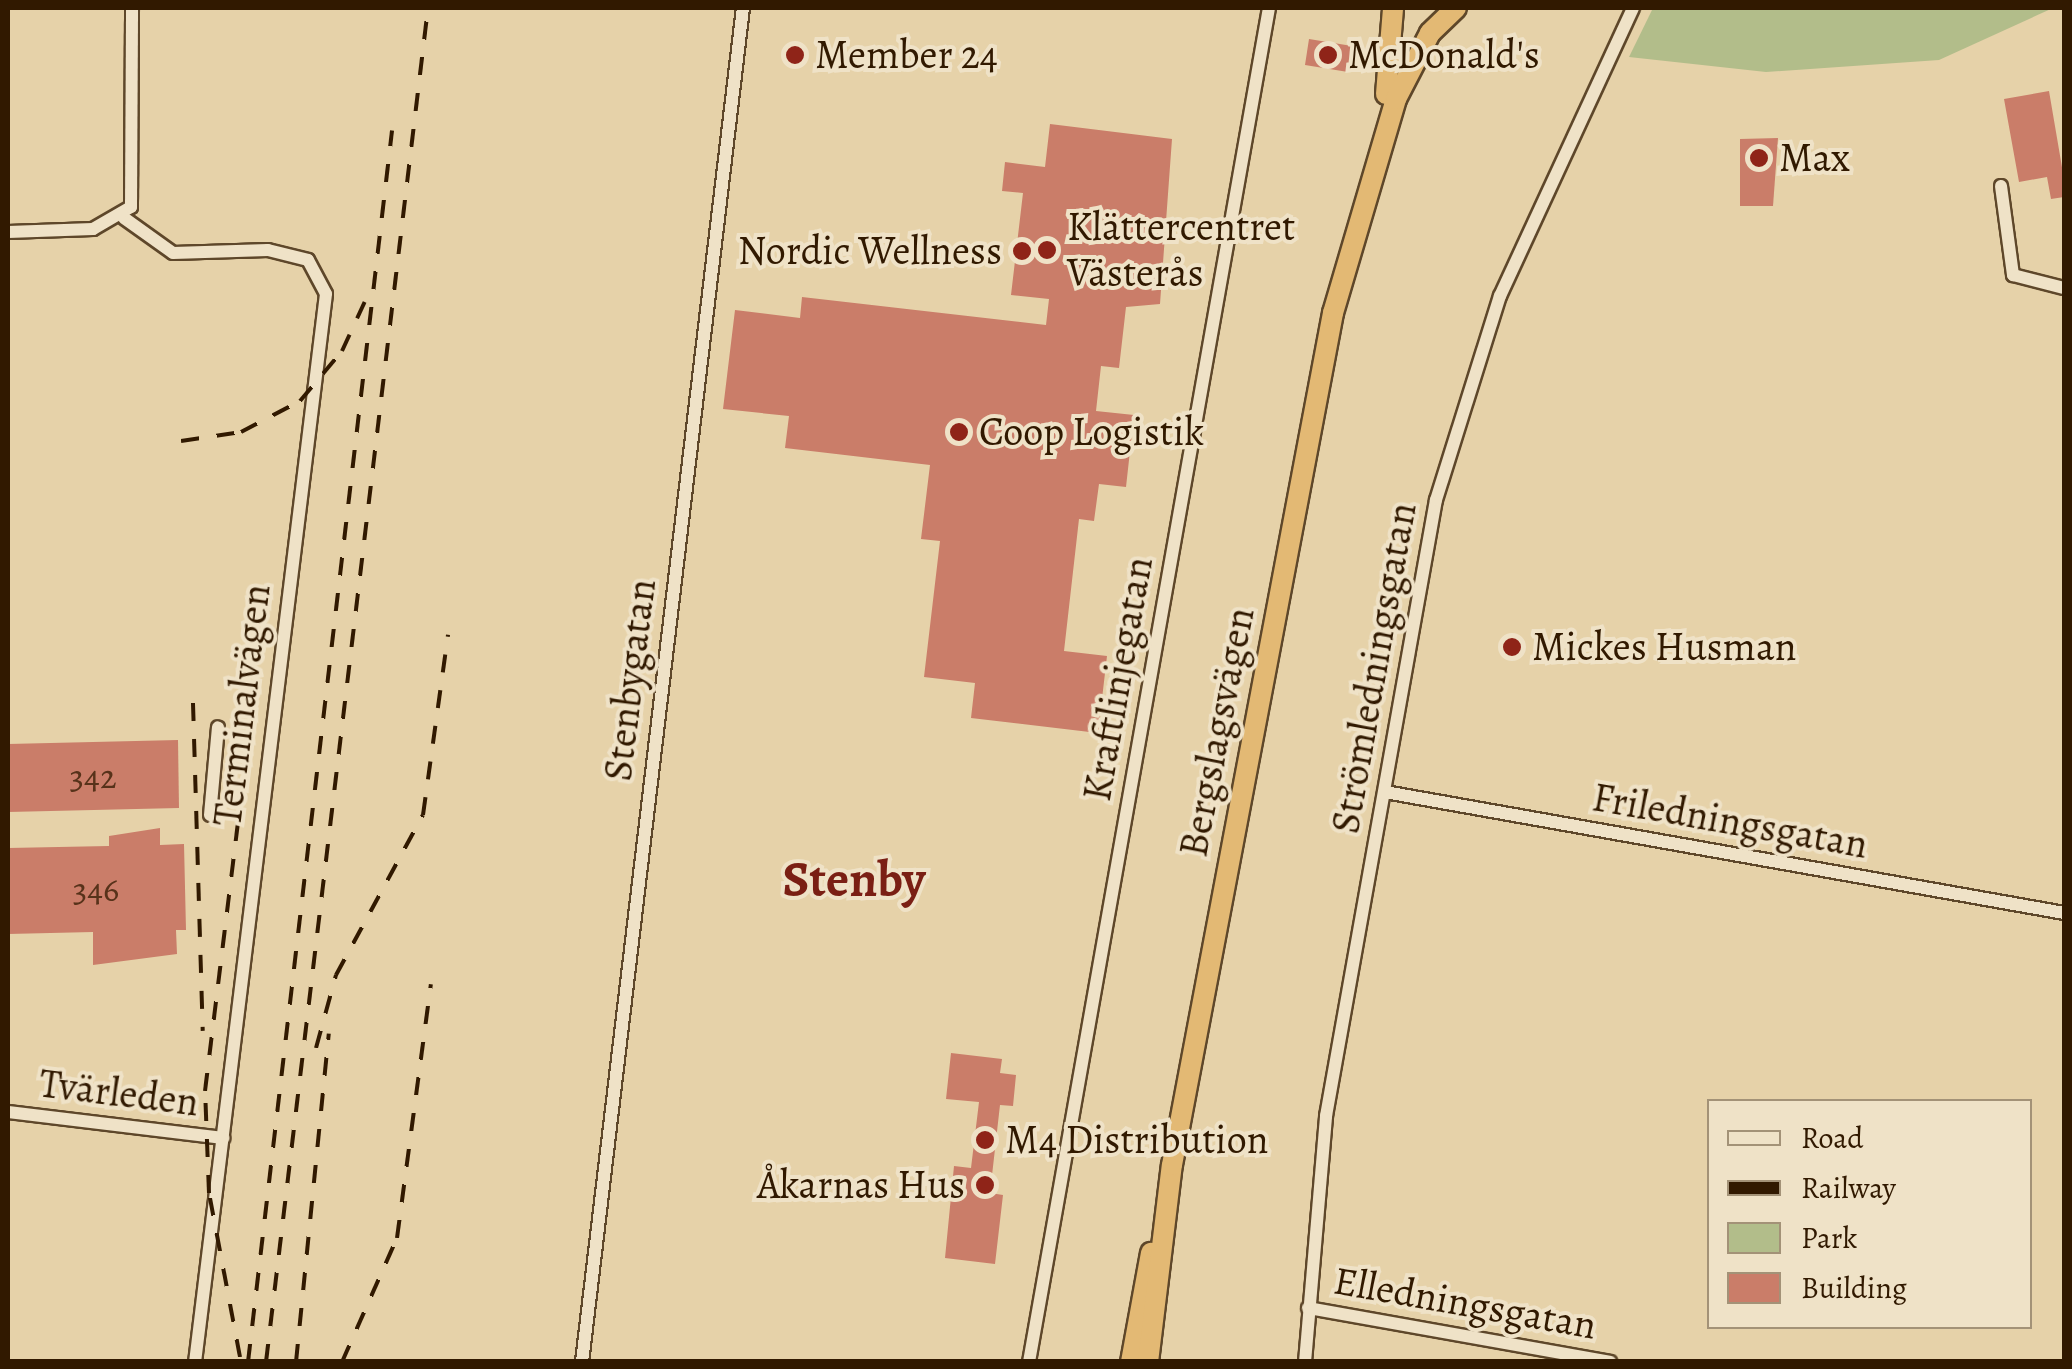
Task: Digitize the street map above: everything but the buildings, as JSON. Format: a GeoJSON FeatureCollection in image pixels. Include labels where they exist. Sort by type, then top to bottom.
{"type":"FeatureCollection","features":[{"type":"Feature","properties":{"kind":"highway","name":"Bergslagsvägen"},"geometry":{"type":"LineString","coordinates":[[1131,1362],[1172,1165],[1353,204],[1395,63],[1392,8]]}},
{"type":"Feature","properties":{"kind":"highway","name":"Bergslagsvägen"},"geometry":{"type":"LineString","coordinates":[[1333,313],[1396,99],[1430,33],[1456,8]]}},
{"type":"Feature","properties":{"kind":"highway","name":"Bergslagsvägen"},"geometry":{"type":"LineString","coordinates":[[1148,1362],[1172,1165]]}},
{"type":"Feature","properties":{"kind":"street"},"geometry":{"type":"LineString","coordinates":[[8,232],[92,228],[124,218],[134,191],[132,8]]}},
{"type":"Feature","properties":{"kind":"street","name":"Stenbygatan"},"geometry":{"type":"LineString","coordinates":[[582,1362],[743,8]]}},
{"type":"Feature","properties":{"kind":"street","name":"Kraftlinjegatan"},"geometry":{"type":"LineString","coordinates":[[1029,1362],[1269,8]]}},
{"type":"Feature","properties":{"kind":"street","name":"Strömledningsgatan"},"geometry":{"type":"LineString","coordinates":[[1305,1362],[1326,1116],[1462,398],[1633,11]]}},
{"type":"Feature","properties":{"kind":"street"},"geometry":{"type":"LineString","coordinates":[[2002,186],[2013,274],[2064,288]]}},
{"type":"Feature","properties":{"kind":"street","name":"Terminalvägen"},"geometry":{"type":"LineString","coordinates":[[124,218],[173,253],[268,250],[308,260],[326,294],[195,1362]]}},
{"type":"Feature","properties":{"kind":"street"},"geometry":{"type":"LineString","coordinates":[[210,815],[218,727]]}},
{"type":"Feature","properties":{"kind":"street","name":"Friledningsgatan"},"geometry":{"type":"LineString","coordinates":[[1385,792],[2064,914]]}},
{"type":"Feature","properties":{"kind":"street","name":"Tvärleden"},"geometry":{"type":"LineString","coordinates":[[8,1112],[223,1138]]}},
{"type":"Feature","properties":{"kind":"street","name":"Elledningsgatan"},"geometry":{"type":"LineString","coordinates":[[1308,1308],[1610,1362]]}},
{"type":"Feature","properties":{"kind":"green space"},"geometry":{"type":"Polygon","coordinates":[[[1653,8],[2053,8],[1939,60],[1766,72],[1629,57],[1653,8]]]}},
{"type":"Feature","properties":{"kind":"railway"},"geometry":{"type":"LineString","coordinates":[[266,1362],[428,8]]}},
{"type":"Feature","properties":{"kind":"railway"},"geometry":{"type":"LineString","coordinates":[[248,1362],[392,130]]}},
{"type":"Feature","properties":{"kind":"railway"},"geometry":{"type":"LineString","coordinates":[[181,441],[241,432],[300,401],[342,351],[366,299]]}},
{"type":"Feature","properties":{"kind":"railway"},"geometry":{"type":"LineString","coordinates":[[316,1048],[336,975],[423,815],[448,635]]}},
{"type":"Feature","properties":{"kind":"railway"},"geometry":{"type":"LineString","coordinates":[[193,703],[203,1031]]}},
{"type":"Feature","properties":{"kind":"railway"},"geometry":{"type":"LineString","coordinates":[[240,1357],[209,1193],[205,1091],[247,748]]}},
{"type":"Feature","properties":{"kind":"railway"},"geometry":{"type":"LineString","coordinates":[[342,1362],[397,1238],[431,984]]}},
{"type":"Feature","properties":{"kind":"railway"},"geometry":{"type":"LineString","coordinates":[[296,1362],[329,1034]]}},
{"type":"Feature","properties":{"kind":"place","name":"Member 24"},"geometry":{"type":"Point","coordinates":[795,55]}},
{"type":"Feature","properties":{"kind":"place","name":"McDonald's"},"geometry":{"type":"Point","coordinates":[1328,55]}},
{"type":"Feature","properties":{"kind":"place","name":"Max"},"geometry":{"type":"Point","coordinates":[1759,158]}},
{"type":"Feature","properties":{"kind":"place","name":"Klättercentret Västerås"},"geometry":{"type":"Point","coordinates":[1047,250]}},
{"type":"Feature","properties":{"kind":"place","name":"Nordic Wellness"},"geometry":{"type":"Point","coordinates":[1022,251]}},
{"type":"Feature","properties":{"kind":"place","name":"Coop Logistik"},"geometry":{"type":"Point","coordinates":[959,432]}},
{"type":"Feature","properties":{"kind":"place","name":"Mickes Husman"},"geometry":{"type":"Point","coordinates":[1512,647]}},
{"type":"Feature","properties":{"kind":"place","name":"M4 Distribution"},"geometry":{"type":"Point","coordinates":[985,1140]}},
{"type":"Feature","properties":{"kind":"place","name":"Åkarnas Hus"},"geometry":{"type":"Point","coordinates":[985,1185]}},
{"type":"Feature","properties":{"kind":"district","name":"Stenby"},"geometry":{"type":"Point","coordinates":[854,880]}}]}
